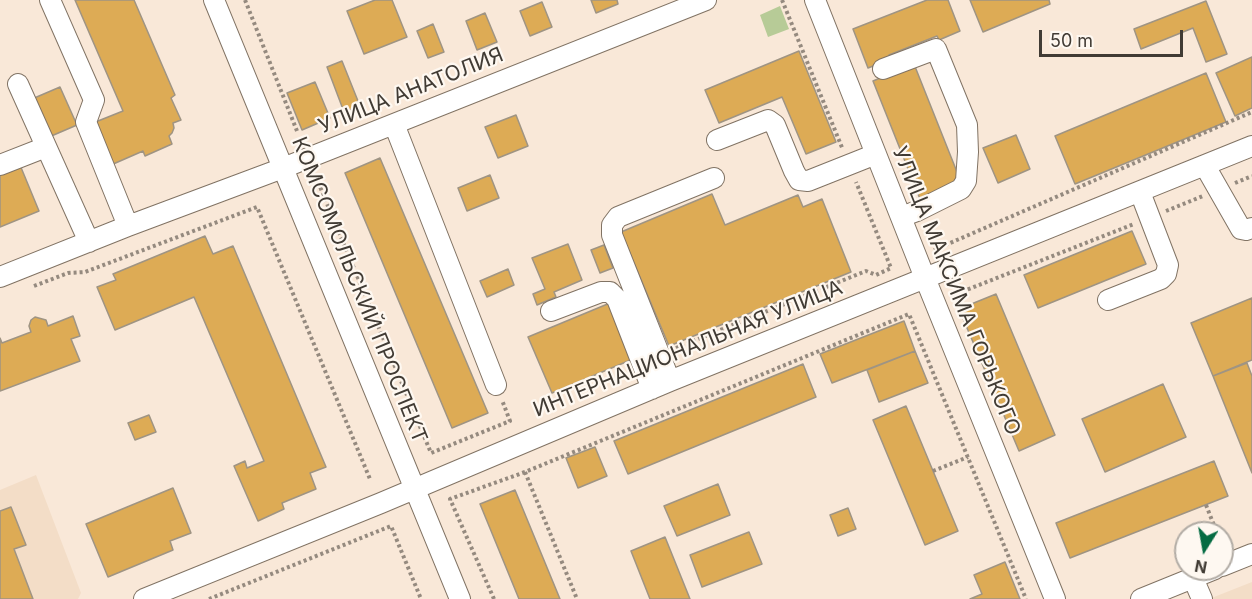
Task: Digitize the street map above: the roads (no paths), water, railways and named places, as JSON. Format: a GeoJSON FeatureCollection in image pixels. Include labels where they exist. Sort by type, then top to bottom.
{"type":"FeatureCollection","features":[{"type":"Feature","properties":{"kind":"street"},"geometry":{"type":"LineString","coordinates":[[50,0],[94,100],[86,122],[128,226]]}},
{"type":"Feature","properties":{"kind":"street","name":"КОМСОМОЛЬСКИЙ ПРОСПЕКТ"},"geometry":{"type":"LineString","coordinates":[[214,0],[460,599]]}},
{"type":"Feature","properties":{"kind":"street","name":"УЛИЦА АНАТОЛИЯ"},"geometry":{"type":"LineString","coordinates":[[0,277],[283,168],[706,0]]}},
{"type":"Feature","properties":{"kind":"street","name":"УЛИЦА МАКСИМА ГОРЬКОГО"},"geometry":{"type":"LineString","coordinates":[[815,0],[924,278],[1055,599]]}},
{"type":"Feature","properties":{"kind":"street"},"geometry":{"type":"LineString","coordinates":[[883,69],[936,49],[967,125],[968,162],[966,181],[961,189],[900,217]]}},
{"type":"Feature","properties":{"kind":"street"},"geometry":{"type":"LineString","coordinates":[[18,84],[89,242]]}},
{"type":"Feature","properties":{"kind":"street"},"geometry":{"type":"LineString","coordinates":[[717,140],[768,120],[775,125],[799,180],[808,181],[876,154]]}},
{"type":"Feature","properties":{"kind":"street"},"geometry":{"type":"LineString","coordinates":[[394,124],[496,385]]}},
{"type":"Feature","properties":{"kind":"street"},"geometry":{"type":"LineString","coordinates":[[0,165],[46,147]]}},
{"type":"Feature","properties":{"kind":"street","name":"ИНТЕРНАЦИОНАЛЬНАЯ УЛИЦА"},"geometry":{"type":"LineString","coordinates":[[144,599],[924,278],[1205,166],[1251,150]]}},
{"type":"Feature","properties":{"kind":"street"},"geometry":{"type":"LineString","coordinates":[[1205,166],[1241,229],[1252,228]]}},
{"type":"Feature","properties":{"kind":"street"},"geometry":{"type":"LineString","coordinates":[[661,385],[660,355],[612,235],[612,225],[618,217],[714,178]]}},
{"type":"Feature","properties":{"kind":"street"},"geometry":{"type":"LineString","coordinates":[[1108,300],[1161,279],[1166,274],[1168,265],[1140,192]]}},
{"type":"Feature","properties":{"kind":"street"},"geometry":{"type":"LineString","coordinates":[[551,311],[601,292],[610,292],[617,298],[661,385]]}},
{"type":"Feature","properties":{"kind":"street"},"geometry":{"type":"LineString","coordinates":[[1234,561],[1252,554]]}},
{"type":"Feature","properties":{"kind":"street"},"geometry":{"type":"LineString","coordinates":[[1141,599],[1186,581]]}},
{"type":"Feature","properties":{"kind":"street"},"geometry":{"type":"LineString","coordinates":[[1194,581],[1202,599]]}}]}
